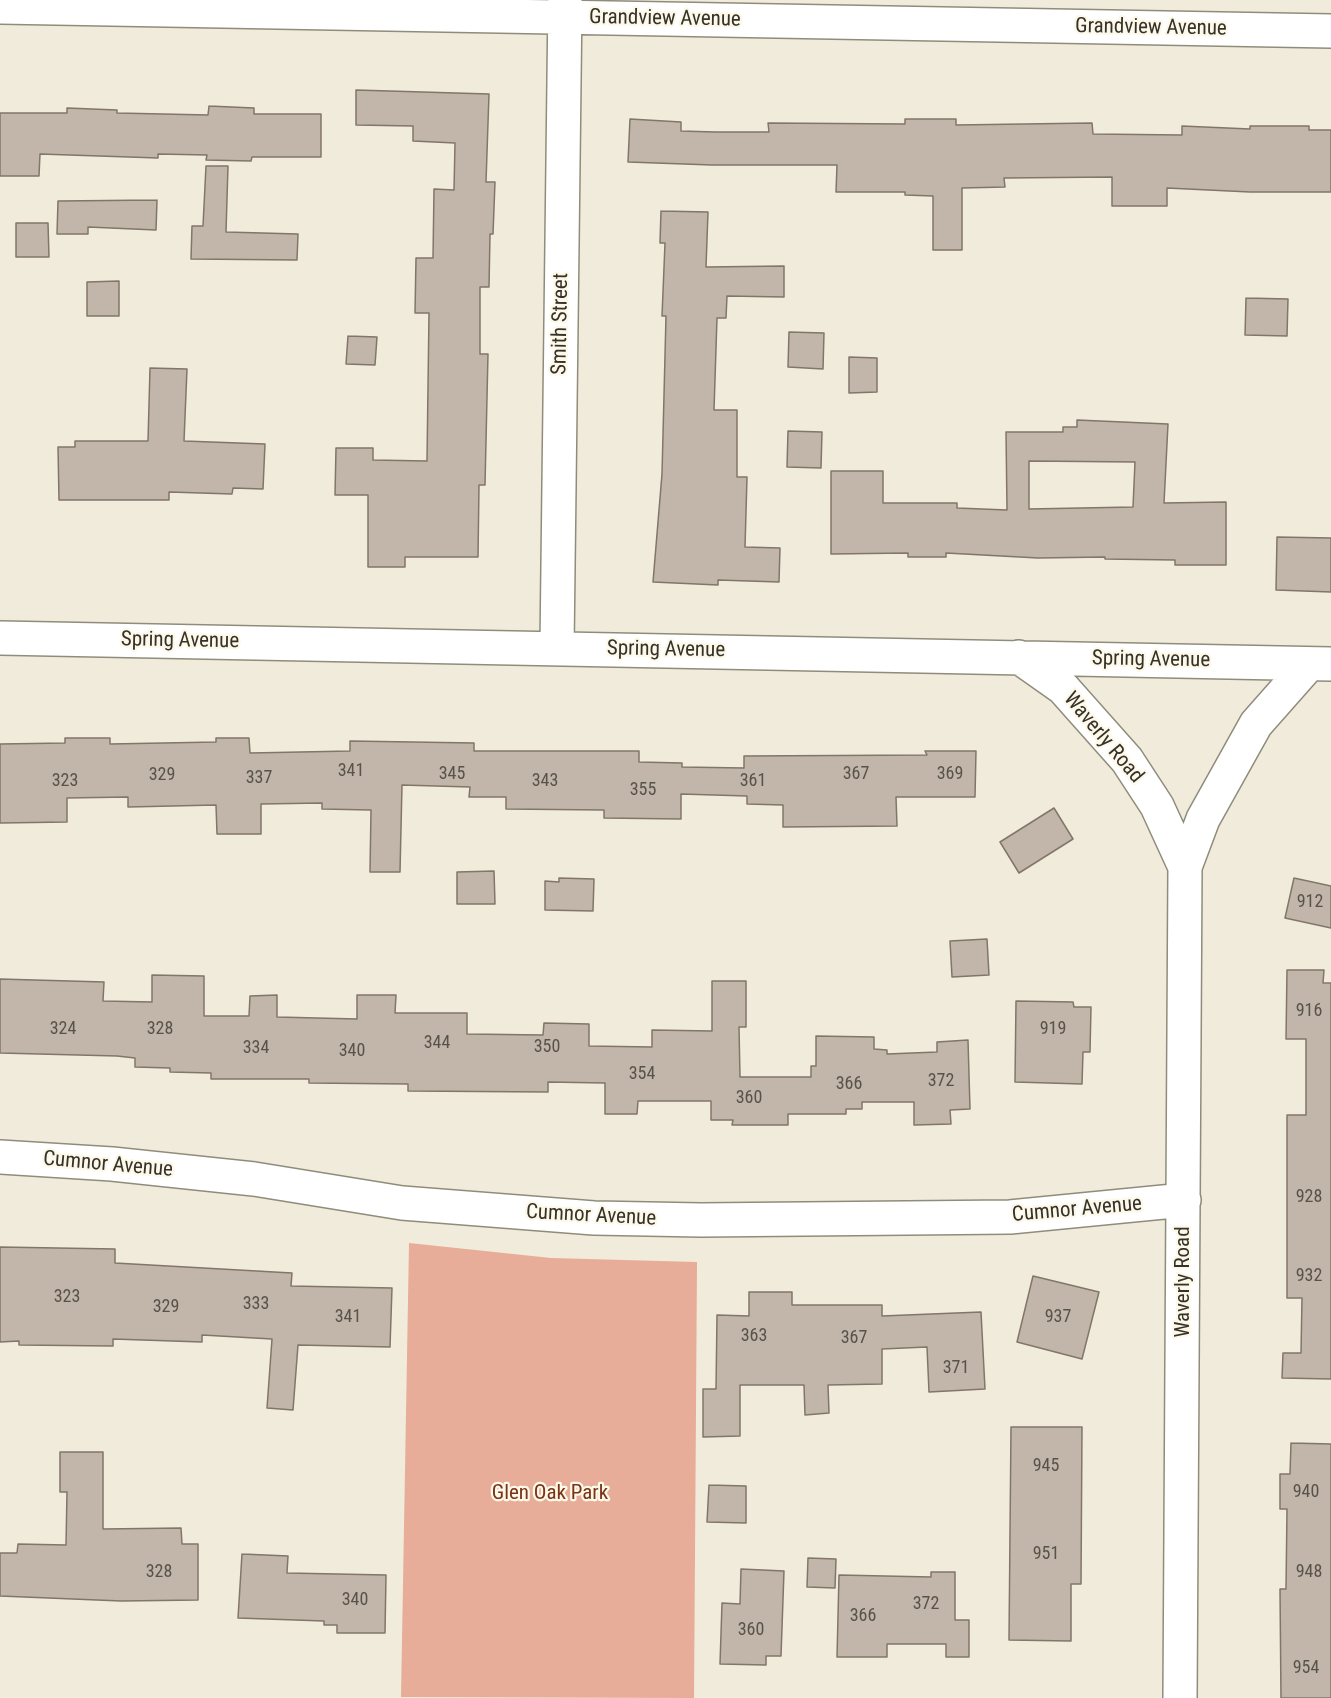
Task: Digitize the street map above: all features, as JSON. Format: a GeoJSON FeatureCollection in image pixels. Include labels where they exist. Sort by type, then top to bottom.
{"type":"FeatureCollection","features":[{"type":"Feature","properties":{"kind":"street","name":"Grandview Avenue"},"geometry":{"type":"LineString","coordinates":[[0,6],[565,9],[1331,31]]}},
{"type":"Feature","properties":{"kind":"street","name":"Smith Street"},"geometry":{"type":"LineString","coordinates":[[557,647],[565,9]]}},
{"type":"Feature","properties":{"kind":"street","name":"Spring Avenue"},"geometry":{"type":"LineString","coordinates":[[0,638],[557,647],[1320,664]]}},
{"type":"Feature","properties":{"kind":"street","name":"Waverly Road"},"geometry":{"type":"LineString","coordinates":[[1019,657],[1064,688],[1127,760],[1157,806],[1185,867]]}},
{"type":"Feature","properties":{"kind":"street","name":"Waverly Road"},"geometry":{"type":"LineString","coordinates":[[1180,1698],[1185,867],[1203,819],[1256,724],[1320,664]]}},
{"type":"Feature","properties":{"kind":"street","name":"Cumnor Avenue"},"geometry":{"type":"LineString","coordinates":[[0,1157],[124,1165],[254,1179],[402,1203],[594,1218],[736,1220],[1010,1217],[1184,1200]]}},
{"type":"Feature","properties":{"kind":"green space","name":"Glen Oak Park"},"geometry":{"type":"Polygon","coordinates":[[[409,1243],[551,1258],[697,1262],[694,1698],[401,1697],[409,1243]]]}},
{"type":"Feature","properties":{"kind":"building"},"geometry":{"type":"Polygon","coordinates":[[[356,90],[489,94],[486,182],[495,182],[493,234],[490,234],[489,287],[480,287],[480,354],[488,354],[485,485],[479,485],[478,557],[405,557],[405,567],[368,567],[368,495],[335,495],[336,448],[373,448],[373,460],[427,461],[429,313],[415,313],[416,258],[433,258],[434,189],[454,190],[455,143],[413,141],[413,126],[356,125],[356,90]]]}},
{"type":"Feature","properties":{"kind":"building"},"geometry":{"type":"Polygon","coordinates":[[[209,106],[254,108],[254,114],[321,114],[321,157],[252,157],[251,161],[206,160],[207,155],[158,154],[158,158],[40,154],[39,176],[0,176],[0,113],[67,113],[67,108],[117,110],[117,113],[208,115],[209,106]]]}},
{"type":"Feature","properties":{"kind":"building"},"geometry":{"type":"Polygon","coordinates":[[[630,119],[681,122],[681,131],[715,132],[769,132],[768,123],[905,124],[905,119],[956,119],[956,125],[1092,123],[1093,134],[1182,135],[1182,126],[1250,129],[1250,126],[1309,126],[1309,130],[1331,130],[1331,192],[1250,192],[1167,188],[1167,206],[1112,206],[1112,177],[1004,178],[1005,187],[962,188],[962,250],[933,250],[933,196],[905,195],[905,192],[836,192],[837,165],[628,162],[630,119]]]}},
{"type":"Feature","properties":{"kind":"building"},"geometry":{"type":"Polygon","coordinates":[[[206,166],[228,166],[226,232],[298,234],[297,260],[191,259],[192,226],[203,226],[206,166]]]}},
{"type":"Feature","properties":{"kind":"building"},"geometry":{"type":"Polygon","coordinates":[[[157,200],[156,230],[88,227],[88,234],[57,234],[58,201],[157,200]]]}},
{"type":"Feature","properties":{"kind":"building"},"geometry":{"type":"Polygon","coordinates":[[[661,211],[708,212],[706,267],[784,266],[784,297],[727,296],[726,318],[717,318],[714,410],[737,410],[737,477],[747,477],[745,547],[780,548],[779,582],[718,580],[718,585],[653,582],[662,474],[666,316],[662,316],[665,243],[660,243],[661,211]]]}},
{"type":"Feature","properties":{"kind":"building"},"geometry":{"type":"Polygon","coordinates":[[[16,223],[48,223],[49,257],[16,257],[16,223]]]}},
{"type":"Feature","properties":{"kind":"building"},"geometry":{"type":"Polygon","coordinates":[[[119,281],[119,316],[87,316],[87,282],[119,281]]]}},
{"type":"Feature","properties":{"kind":"building"},"geometry":{"type":"Polygon","coordinates":[[[1246,298],[1288,299],[1287,336],[1245,335],[1246,298]]]}},
{"type":"Feature","properties":{"kind":"building"},"geometry":{"type":"Polygon","coordinates":[[[789,332],[824,333],[823,369],[788,367],[789,332]]]}},
{"type":"Feature","properties":{"kind":"building"},"geometry":{"type":"Polygon","coordinates":[[[348,336],[377,337],[375,365],[346,364],[348,336]]]}},
{"type":"Feature","properties":{"kind":"building"},"geometry":{"type":"Polygon","coordinates":[[[849,357],[877,358],[877,392],[849,393],[849,357]]]}},
{"type":"Feature","properties":{"kind":"building"},"geometry":{"type":"Polygon","coordinates":[[[150,368],[187,369],[184,441],[265,444],[263,489],[233,488],[232,494],[169,492],[169,500],[59,500],[58,447],[75,447],[75,441],[148,441],[150,368]]]}},
{"type":"Feature","properties":{"kind":"building"},"geometry":{"type":"Polygon","coordinates":[[[1077,420],[1168,424],[1164,503],[1226,502],[1226,565],[1175,565],[1175,560],[1105,559],[1105,557],[1038,558],[946,553],[946,557],[908,557],[908,553],[831,554],[831,471],[883,471],[883,503],[957,503],[957,508],[1007,510],[1006,432],[1063,432],[1063,427],[1077,427],[1077,420]],[[1029,461],[1029,509],[1133,507],[1135,462],[1029,461]]]}},
{"type":"Feature","properties":{"kind":"building"},"geometry":{"type":"Polygon","coordinates":[[[788,431],[822,432],[821,468],[787,467],[788,431]]]}},
{"type":"Feature","properties":{"kind":"building"},"geometry":{"type":"Polygon","coordinates":[[[1277,537],[1331,538],[1331,592],[1276,590],[1277,537]]]}},
{"type":"Feature","properties":{"kind":"building"},"geometry":{"type":"Polygon","coordinates":[[[65,738],[110,738],[110,744],[216,742],[216,738],[249,738],[250,753],[350,751],[350,741],[474,743],[474,751],[639,751],[639,762],[682,763],[682,767],[744,768],[744,756],[927,755],[925,751],[976,751],[975,797],[896,797],[897,826],[783,827],[783,805],[747,804],[747,796],[681,794],[681,819],[604,818],[604,810],[506,809],[506,797],[469,797],[470,787],[402,785],[400,872],[370,872],[371,810],[322,809],[322,803],[261,804],[261,834],[217,834],[216,805],[128,807],[128,797],[67,798],[67,822],[0,823],[0,744],[65,743],[65,738]]]}},
{"type":"Feature","properties":{"kind":"building"},"geometry":{"type":"Polygon","coordinates":[[[1054,808],[1073,839],[1019,873],[1000,842],[1054,808]]]}},
{"type":"Feature","properties":{"kind":"building"},"geometry":{"type":"Polygon","coordinates":[[[494,871],[495,904],[457,904],[457,872],[494,871]]]}},
{"type":"Feature","properties":{"kind":"building"},"geometry":{"type":"Polygon","coordinates":[[[559,878],[594,879],[593,911],[545,910],[545,881],[559,882],[559,878]]]}},
{"type":"Feature","properties":{"kind":"building"},"geometry":{"type":"Polygon","coordinates":[[[1294,878],[1331,886],[1331,928],[1285,918],[1294,878]]]}},
{"type":"Feature","properties":{"kind":"building"},"geometry":{"type":"Polygon","coordinates":[[[987,939],[989,975],[952,977],[950,941],[987,939]]]}},
{"type":"Feature","properties":{"kind":"building"},"geometry":{"type":"Polygon","coordinates":[[[1287,970],[1324,970],[1323,983],[1331,983],[1331,1379],[1282,1378],[1283,1353],[1301,1353],[1302,1298],[1287,1298],[1287,1115],[1306,1115],[1306,1039],[1286,1039],[1287,970]]]}},
{"type":"Feature","properties":{"kind":"building"},"geometry":{"type":"Polygon","coordinates":[[[152,975],[204,976],[204,1016],[249,1016],[250,996],[277,995],[277,1017],[357,1019],[357,995],[396,995],[395,1013],[467,1013],[467,1034],[543,1035],[544,1023],[589,1024],[589,1046],[652,1047],[652,1030],[712,1031],[712,981],[746,981],[746,1027],[739,1027],[740,1077],[811,1077],[811,1066],[816,1066],[816,1036],[874,1037],[874,1049],[887,1050],[887,1054],[937,1052],[937,1042],[968,1040],[970,1109],[950,1110],[951,1124],[914,1125],[914,1102],[862,1102],[862,1109],[846,1109],[846,1114],[788,1114],[788,1125],[732,1125],[733,1120],[711,1120],[711,1101],[638,1101],[637,1114],[605,1114],[605,1083],[548,1082],[548,1092],[408,1091],[408,1084],[309,1083],[309,1079],[211,1079],[211,1073],[170,1072],[170,1068],[135,1067],[135,1058],[117,1056],[0,1053],[0,979],[104,982],[103,1001],[152,1002],[152,975]]]}},
{"type":"Feature","properties":{"kind":"building"},"geometry":{"type":"Polygon","coordinates":[[[1016,1001],[1073,1002],[1074,1007],[1091,1007],[1090,1052],[1083,1052],[1082,1084],[1015,1082],[1016,1001]]]}},
{"type":"Feature","properties":{"kind":"building"},"geometry":{"type":"Polygon","coordinates":[[[0,1247],[115,1249],[115,1263],[292,1273],[291,1286],[392,1288],[390,1347],[298,1345],[293,1410],[267,1408],[272,1339],[202,1335],[202,1342],[113,1339],[113,1346],[19,1345],[19,1341],[0,1342],[0,1247]]]}},
{"type":"Feature","properties":{"kind":"building"},"geometry":{"type":"Polygon","coordinates":[[[1033,1276],[1099,1292],[1082,1359],[1017,1342],[1033,1276]]]}},
{"type":"Feature","properties":{"kind":"building"},"geometry":{"type":"Polygon","coordinates":[[[749,1292],[792,1292],[792,1305],[882,1305],[882,1316],[981,1312],[985,1389],[929,1392],[927,1347],[882,1349],[882,1384],[828,1385],[829,1413],[805,1415],[804,1385],[740,1385],[740,1436],[703,1437],[703,1389],[716,1389],[717,1315],[749,1316],[749,1292]]]}},
{"type":"Feature","properties":{"kind":"building"},"geometry":{"type":"Polygon","coordinates":[[[1011,1427],[1082,1427],[1081,1584],[1071,1584],[1071,1641],[1009,1640],[1011,1427]]]}},
{"type":"Feature","properties":{"kind":"building"},"geometry":{"type":"Polygon","coordinates":[[[1291,1443],[1331,1444],[1331,1698],[1281,1698],[1280,1589],[1286,1589],[1287,1509],[1280,1509],[1280,1474],[1290,1474],[1291,1443]]]}},
{"type":"Feature","properties":{"kind":"building"},"geometry":{"type":"Polygon","coordinates":[[[60,1452],[103,1452],[103,1529],[181,1528],[182,1544],[198,1544],[198,1600],[121,1601],[0,1596],[0,1553],[17,1553],[18,1544],[66,1545],[67,1492],[60,1492],[60,1452]]]}},
{"type":"Feature","properties":{"kind":"building"},"geometry":{"type":"Polygon","coordinates":[[[709,1485],[746,1486],[746,1523],[707,1522],[709,1485]]]}},
{"type":"Feature","properties":{"kind":"building"},"geometry":{"type":"Polygon","coordinates":[[[242,1554],[288,1556],[287,1573],[386,1575],[385,1633],[337,1633],[337,1625],[324,1625],[324,1621],[238,1618],[242,1554]]]}},
{"type":"Feature","properties":{"kind":"building"},"geometry":{"type":"Polygon","coordinates":[[[808,1558],[836,1559],[835,1588],[807,1587],[808,1558]]]}},
{"type":"Feature","properties":{"kind":"building"},"geometry":{"type":"Polygon","coordinates":[[[741,1569],[784,1571],[781,1656],[766,1656],[766,1665],[720,1664],[722,1603],[740,1604],[741,1569]]]}},
{"type":"Feature","properties":{"kind":"building"},"geometry":{"type":"Polygon","coordinates":[[[931,1572],[955,1572],[955,1620],[969,1620],[969,1657],[946,1657],[946,1644],[887,1644],[887,1657],[837,1657],[839,1575],[931,1577],[931,1572]]]}}]}
